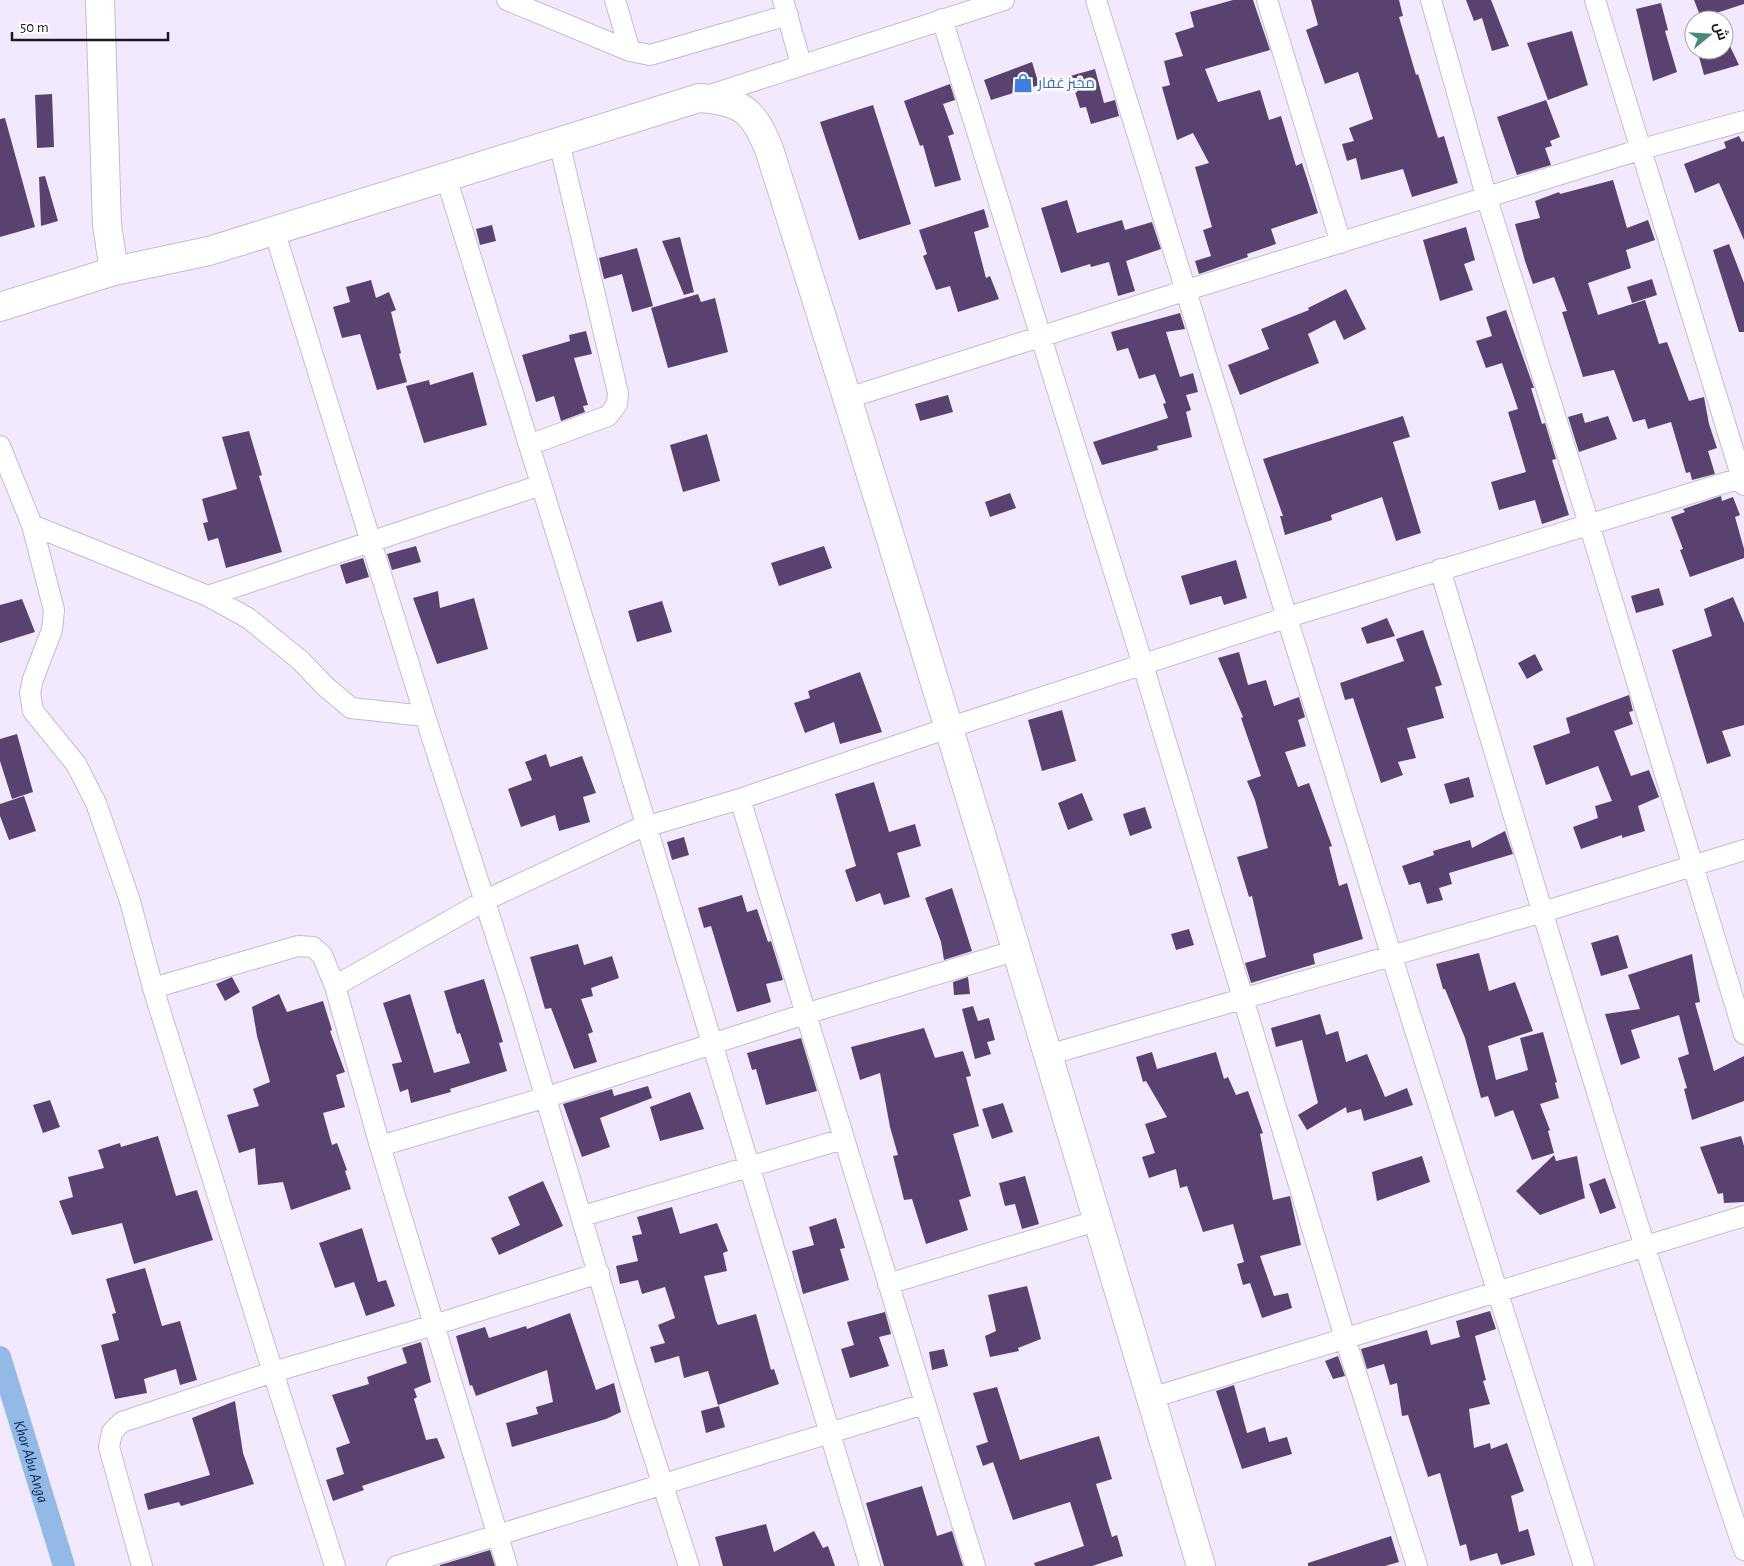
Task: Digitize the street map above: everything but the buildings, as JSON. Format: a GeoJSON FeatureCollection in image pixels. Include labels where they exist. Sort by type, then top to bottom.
{"type":"FeatureCollection","features":[{"type":"Feature","properties":{"kind":"main road"},"geometry":{"type":"LineString","coordinates":[[100,0],[107,225],[114,271]]}},
{"type":"Feature","properties":{"kind":"main road"},"geometry":{"type":"LineString","coordinates":[[0,307],[114,271],[209,251],[699,98],[725,100],[745,110],[759,124],[769,149],[848,398],[1017,950],[1099,1220],[1200,1566]]}},
{"type":"Feature","properties":{"kind":"street"},"geometry":{"type":"LineString","coordinates":[[508,0],[641,54],[658,54],[786,7],[801,64]]}},
{"type":"Feature","properties":{"kind":"street"},"geometry":{"type":"LineString","coordinates":[[615,0],[630,51]]}},
{"type":"Feature","properties":{"kind":"street"},"geometry":{"type":"LineString","coordinates":[[699,98],[952,11],[1004,0]]}},
{"type":"Feature","properties":{"kind":"street"},"geometry":{"type":"LineString","coordinates":[[1096,0],[1584,1566]]}},
{"type":"Feature","properties":{"kind":"street"},"geometry":{"type":"LineString","coordinates":[[1267,0],[1341,243]]}},
{"type":"Feature","properties":{"kind":"street"},"geometry":{"type":"LineString","coordinates":[[1430,0],[1487,199],[1589,524],[1744,1034]]}},
{"type":"Feature","properties":{"kind":"street"},"geometry":{"type":"LineString","coordinates":[[335,986],[486,900],[646,826],[740,799],[948,728],[1440,569],[1743,480],[1595,0]]}},
{"type":"Feature","properties":{"kind":"street"},"geometry":{"type":"LineString","coordinates":[[952,11],[1042,336],[1244,997],[1345,1338],[1417,1566]]}},
{"type":"Feature","properties":{"kind":"street"},"geometry":{"type":"LineString","coordinates":[[848,398],[1187,290],[1487,199],[1642,149],[1744,121]]}},
{"type":"Feature","properties":{"kind":"street"},"geometry":{"type":"LineString","coordinates":[[529,445],[608,416],[617,404],[618,393],[559,142]]}},
{"type":"Feature","properties":{"kind":"street"},"geometry":{"type":"LineString","coordinates":[[446,177],[646,826],[870,1566]]}},
{"type":"Feature","properties":{"kind":"street"},"geometry":{"type":"LineString","coordinates":[[274,230],[372,540],[425,716],[486,900],[689,1566]]}},
{"type":"Feature","properties":{"kind":"street"},"geometry":{"type":"LineString","coordinates":[[0,446],[32,525],[54,610],[52,630],[33,679],[30,693],[32,711],[76,764],[96,802],[130,901],[153,988],[334,1566]]}},
{"type":"Feature","properties":{"kind":"street"},"geometry":{"type":"LineString","coordinates":[[208,596],[541,484]]}},
{"type":"Feature","properties":{"kind":"street"},"geometry":{"type":"LineString","coordinates":[[32,525],[208,596],[265,630],[351,708],[425,716]]}},
{"type":"Feature","properties":{"kind":"street"},"geometry":{"type":"LineString","coordinates":[[1440,569],[1646,1245],[1700,1419],[1744,1550]]}},
{"type":"Feature","properties":{"kind":"street"},"geometry":{"type":"LineString","coordinates":[[740,799],[975,1566]]}},
{"type":"Feature","properties":{"kind":"street"},"geometry":{"type":"LineString","coordinates":[[1048,1055],[1392,954],[1543,912],[1744,850]]}},
{"type":"Feature","properties":{"kind":"street"},"geometry":{"type":"LineString","coordinates":[[153,988],[298,946],[313,947],[322,955],[335,986],[380,1146],[507,1566]]}},
{"type":"Feature","properties":{"kind":"street"},"geometry":{"type":"LineString","coordinates":[[380,1146],[547,1097],[712,1043],[1017,950]]}},
{"type":"Feature","properties":{"kind":"street"},"geometry":{"type":"LineString","coordinates":[[582,1216],[843,1139]]}},
{"type":"Feature","properties":{"kind":"street"},"geometry":{"type":"LineString","coordinates":[[1151,1398],[1744,1216]]}},
{"type":"Feature","properties":{"kind":"street"},"geometry":{"type":"LineString","coordinates":[[888,1284],[1099,1220]]}},
{"type":"Feature","properties":{"kind":"street"},"geometry":{"type":"LineString","coordinates":[[142,1566],[109,1447],[112,1432],[122,1422],[273,1372],[434,1325],[599,1273]]}},
{"type":"Feature","properties":{"kind":"street"},"geometry":{"type":"LineString","coordinates":[[397,1566],[924,1404]]}},
{"type":"Feature","properties":{"kind":"waterway","name":"Khor Abu Anga"},"geometry":{"type":"LineString","coordinates":[[0,1357],[64,1566]]}},
{"type":"Feature","properties":{"kind":"place","name":"مخبز غفار"},"geometry":{"type":"Point","coordinates":[1023,83]}}]}
